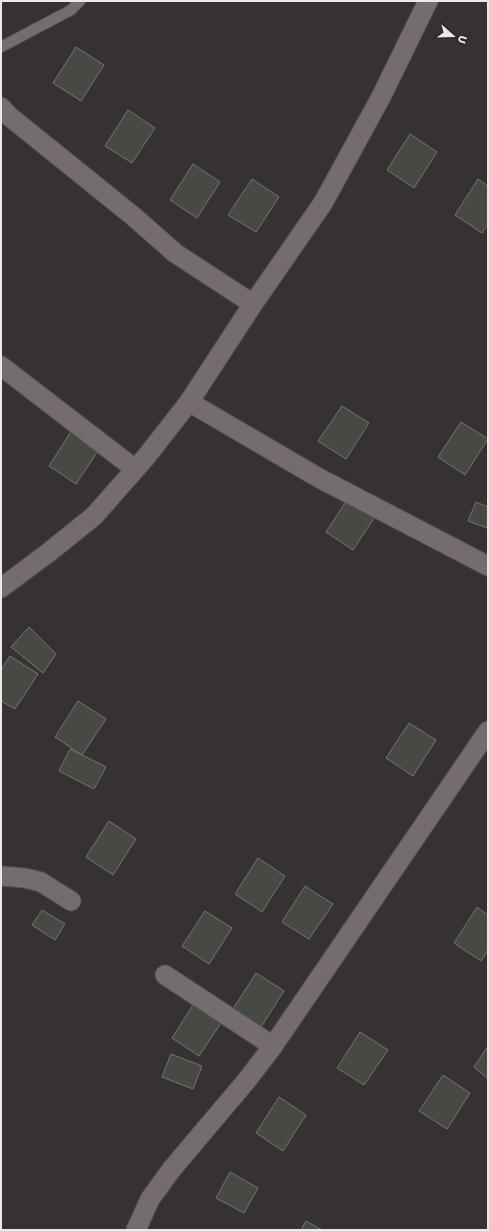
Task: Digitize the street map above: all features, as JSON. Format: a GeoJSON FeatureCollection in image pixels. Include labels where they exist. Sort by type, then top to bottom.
{"type":"FeatureCollection","features":[{"type":"Feature","properties":{"kind":"street"},"geometry":{"type":"LineString","coordinates":[[1,588],[94,516],[146,457],[189,402],[253,304],[323,203],[380,97],[428,1]]}},
{"type":"Feature","properties":{"kind":"street"},"geometry":{"type":"LineString","coordinates":[[1,107],[10,116],[133,216],[175,253],[253,304]]}},
{"type":"Feature","properties":{"kind":"street"},"geometry":{"type":"LineString","coordinates":[[1,366],[135,470]]}},
{"type":"Feature","properties":{"kind":"street"},"geometry":{"type":"LineString","coordinates":[[189,402],[320,478],[488,566]]}},
{"type":"Feature","properties":{"kind":"street"},"geometry":{"type":"LineString","coordinates":[[136,1230],[150,1199],[171,1170],[247,1080],[273,1046],[488,731]]}},
{"type":"Feature","properties":{"kind":"street"},"geometry":{"type":"LineString","coordinates":[[1,876],[25,878],[41,882],[71,901]]}},
{"type":"Feature","properties":{"kind":"street"},"geometry":{"type":"LineString","coordinates":[[164,975],[273,1046]]}},
{"type":"Feature","properties":{"kind":"lane"},"geometry":{"type":"LineString","coordinates":[[1,47],[71,10],[80,1]]}},
{"type":"Feature","properties":{"kind":"building"},"geometry":{"type":"Polygon","coordinates":[[[76,47],[104,65],[81,101],[53,83],[76,47]]]}},
{"type":"Feature","properties":{"kind":"building"},"geometry":{"type":"Polygon","coordinates":[[[128,110],[155,128],[132,163],[105,146],[128,110]]]}},
{"type":"Feature","properties":{"kind":"building"},"geometry":{"type":"Polygon","coordinates":[[[410,134],[437,152],[414,188],[387,170],[410,134]]]}},
{"type":"Feature","properties":{"kind":"building"},"geometry":{"type":"Polygon","coordinates":[[[193,164],[220,182],[197,218],[170,200],[193,164]]]}},
{"type":"Feature","properties":{"kind":"building"},"geometry":{"type":"Polygon","coordinates":[[[252,179],[279,197],[256,232],[228,215],[252,179]]]}},
{"type":"Feature","properties":{"kind":"building"},"geometry":{"type":"Polygon","coordinates":[[[478,179],[488,186],[488,224],[482,233],[455,215],[478,179]]]}},
{"type":"Feature","properties":{"kind":"building"},"geometry":{"type":"Polygon","coordinates":[[[342,406],[369,423],[346,459],[318,441],[342,406]]]}},
{"type":"Feature","properties":{"kind":"building"},"geometry":{"type":"Polygon","coordinates":[[[461,422],[488,439],[465,475],[438,457],[461,422]]]}},
{"type":"Feature","properties":{"kind":"building"},"geometry":{"type":"Polygon","coordinates":[[[72,430],[100,448],[76,484],[49,466],[72,430]]]}},
{"type":"Feature","properties":{"kind":"building"},"geometry":{"type":"Polygon","coordinates":[[[349,497],[376,515],[353,550],[326,532],[349,497]]]}},
{"type":"Feature","properties":{"kind":"building"},"geometry":{"type":"Polygon","coordinates":[[[476,502],[488,507],[487,528],[468,521],[476,502]]]}},
{"type":"Feature","properties":{"kind":"building"},"geometry":{"type":"Polygon","coordinates":[[[29,627],[56,654],[43,673],[11,647],[29,627]]]}},
{"type":"Feature","properties":{"kind":"building"},"geometry":{"type":"Polygon","coordinates":[[[10,656],[38,674],[15,709],[1,701],[1,670],[10,656]]]}},
{"type":"Feature","properties":{"kind":"building"},"geometry":{"type":"Polygon","coordinates":[[[78,701],[106,719],[82,755],[55,737],[78,701]]]}},
{"type":"Feature","properties":{"kind":"building"},"geometry":{"type":"Polygon","coordinates":[[[409,723],[436,740],[413,776],[386,758],[409,723]]]}},
{"type":"Feature","properties":{"kind":"building"},"geometry":{"type":"Polygon","coordinates":[[[70,749],[106,767],[94,789],[59,771],[70,749]]]}},
{"type":"Feature","properties":{"kind":"building"},"geometry":{"type":"Polygon","coordinates":[[[109,821],[136,839],[113,875],[86,857],[109,821]]]}},
{"type":"Feature","properties":{"kind":"building"},"geometry":{"type":"Polygon","coordinates":[[[258,858],[285,876],[262,912],[235,894],[258,858]]]}},
{"type":"Feature","properties":{"kind":"building"},"geometry":{"type":"Polygon","coordinates":[[[305,886],[333,904],[309,939],[282,922],[305,886]]]}},
{"type":"Feature","properties":{"kind":"building"},"geometry":{"type":"Polygon","coordinates":[[[477,907],[488,915],[488,950],[481,961],[454,943],[477,907]]]}},
{"type":"Feature","properties":{"kind":"building"},"geometry":{"type":"Polygon","coordinates":[[[42,910],[65,924],[55,940],[32,925],[42,910]]]}},
{"type":"Feature","properties":{"kind":"building"},"geometry":{"type":"Polygon","coordinates":[[[205,911],[232,928],[209,964],[182,946],[205,911]]]}},
{"type":"Feature","properties":{"kind":"building"},"geometry":{"type":"Polygon","coordinates":[[[256,973],[284,991],[261,1027],[233,1009],[256,973]]]}},
{"type":"Feature","properties":{"kind":"building"},"geometry":{"type":"Polygon","coordinates":[[[195,1002],[223,1020],[199,1056],[172,1038],[195,1002]]]}},
{"type":"Feature","properties":{"kind":"building"},"geometry":{"type":"Polygon","coordinates":[[[360,1032],[388,1050],[364,1085],[337,1068],[360,1032]]]}},
{"type":"Feature","properties":{"kind":"building"},"geometry":{"type":"Polygon","coordinates":[[[488,1046],[488,1079],[474,1067],[488,1046]]]}},
{"type":"Feature","properties":{"kind":"building"},"geometry":{"type":"Polygon","coordinates":[[[171,1054],[202,1066],[193,1089],[162,1077],[171,1054]]]}},
{"type":"Feature","properties":{"kind":"building"},"geometry":{"type":"Polygon","coordinates":[[[443,1075],[470,1093],[447,1129],[419,1111],[443,1075]]]}},
{"type":"Feature","properties":{"kind":"building"},"geometry":{"type":"Polygon","coordinates":[[[279,1097],[306,1115],[283,1151],[256,1133],[279,1097]]]}},
{"type":"Feature","properties":{"kind":"building"},"geometry":{"type":"Polygon","coordinates":[[[230,1172],[258,1188],[244,1213],[216,1198],[230,1172]]]}},
{"type":"Feature","properties":{"kind":"building"},"geometry":{"type":"Polygon","coordinates":[[[306,1221],[322,1230],[301,1230],[306,1221]]]}}]}
